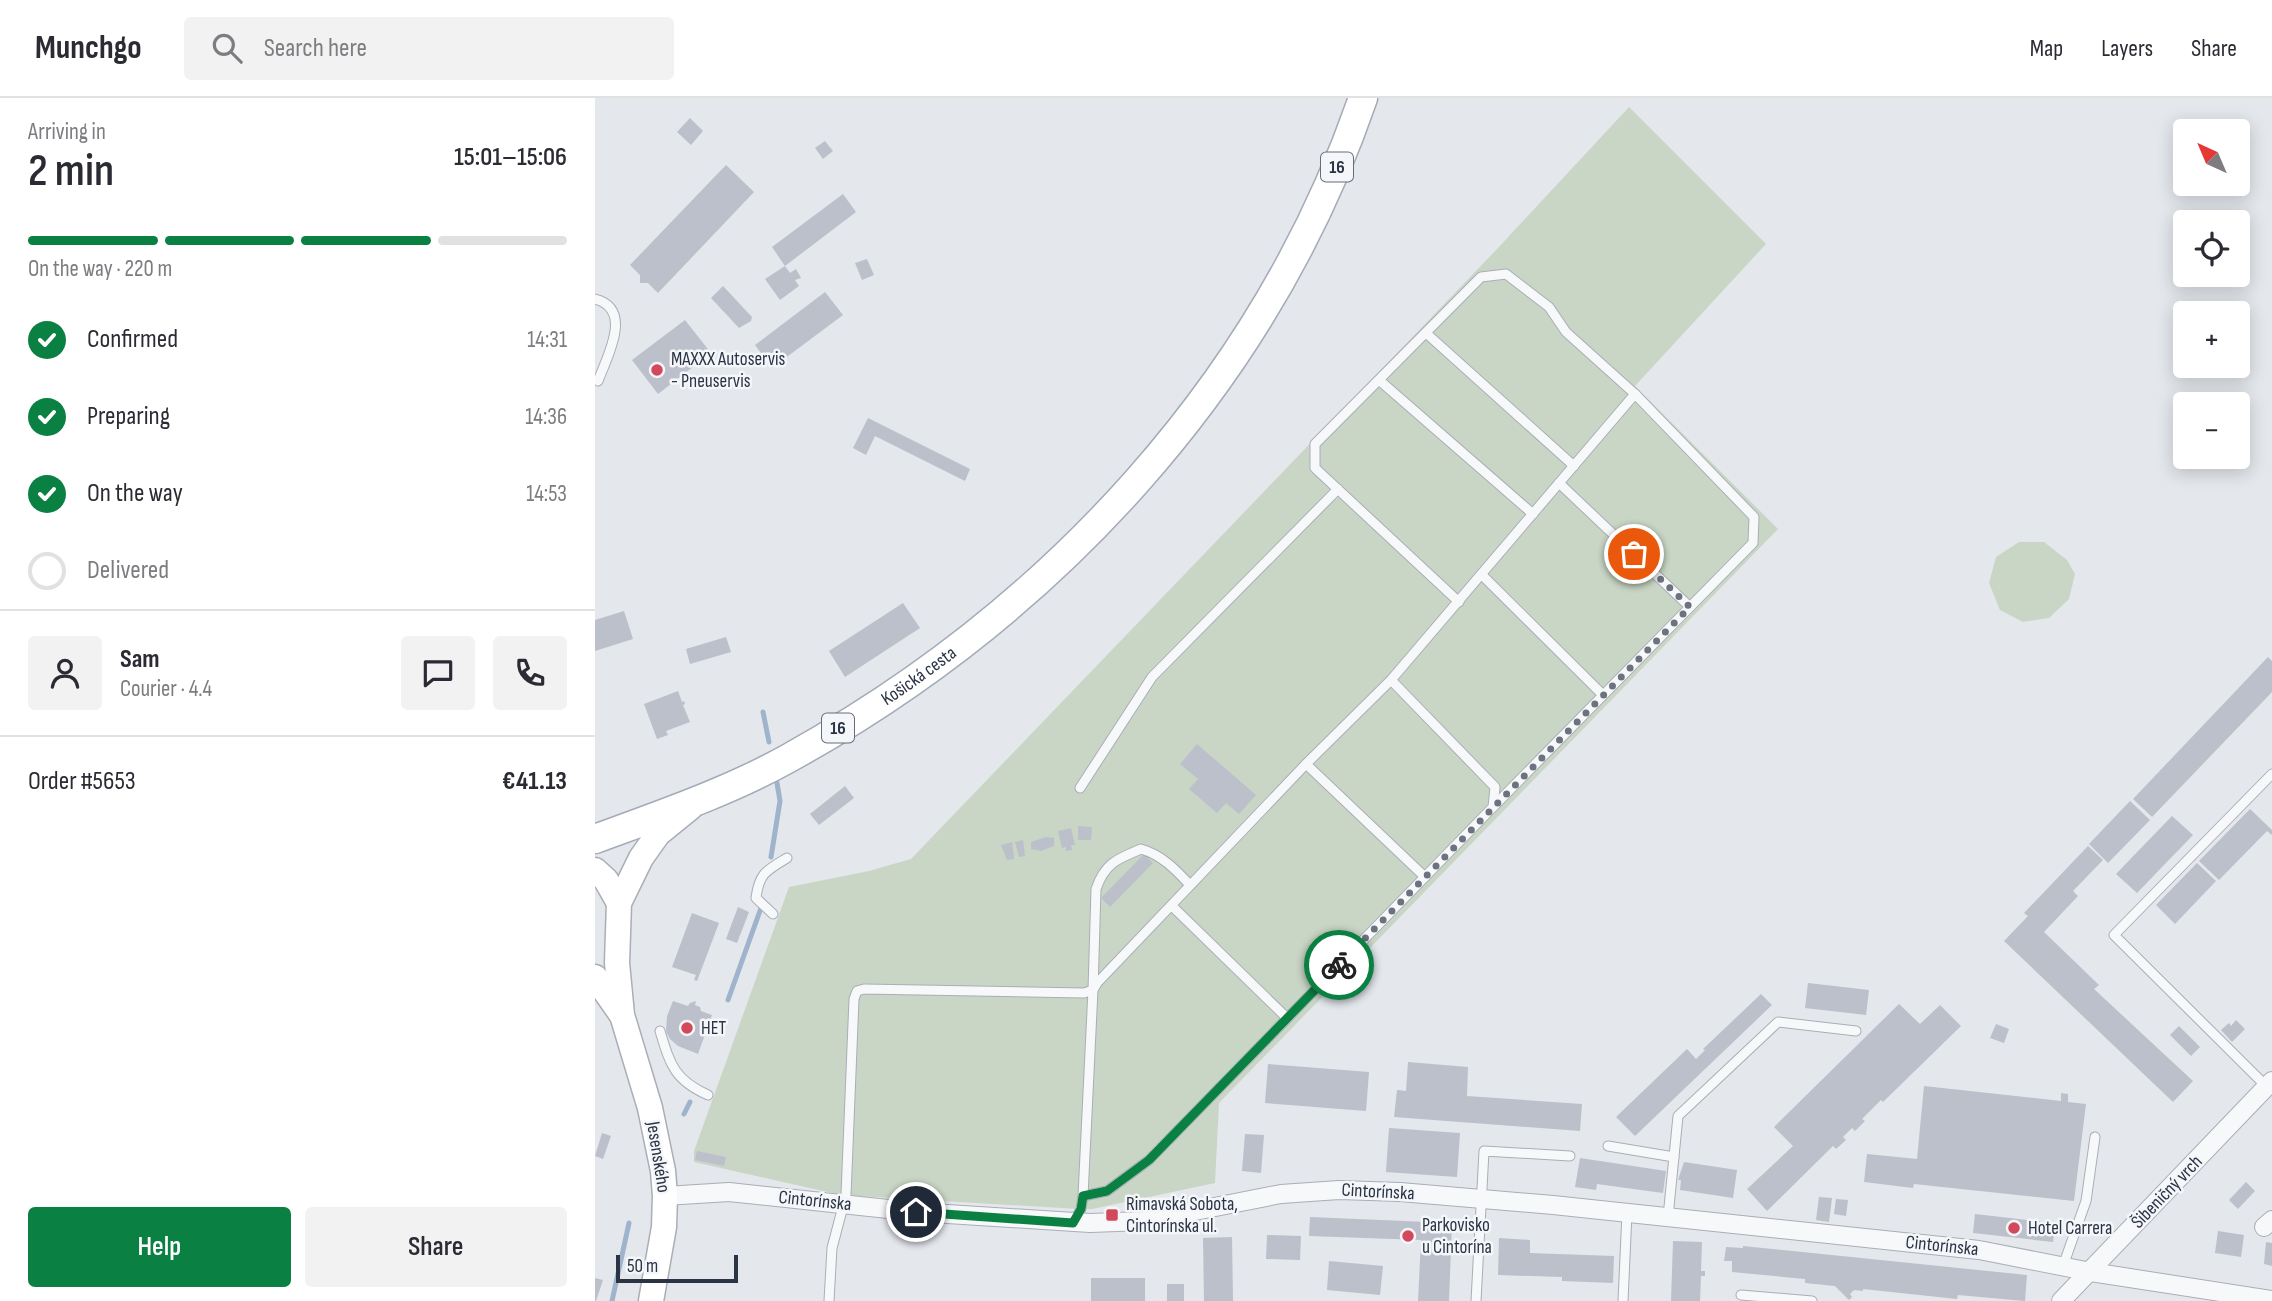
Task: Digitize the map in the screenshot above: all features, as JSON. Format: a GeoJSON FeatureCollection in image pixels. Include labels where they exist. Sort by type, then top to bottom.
{"type":"FeatureCollection","features":[{"type":"Feature","properties":{"kind":"main road","name":"Košická cesta"},"geometry":{"type":"LineString","coordinates":[[595,839],[698,800],[788,758],[874,706],[952,652],[1052,570],[1156,460],[1220,378],[1279,285],[1307,234],[1348,141],[1363,98]]}},
{"type":"Feature","properties":{"kind":"street"},"geometry":{"type":"LineString","coordinates":[[622,1015],[617,963],[619,902],[641,858],[658,834],[698,800]]}},
{"type":"Feature","properties":{"kind":"street"},"geometry":{"type":"LineString","coordinates":[[595,870],[606,880],[619,902]]}},
{"type":"Feature","properties":{"kind":"street"},"geometry":{"type":"LineString","coordinates":[[595,977],[622,1015]]}},
{"type":"Feature","properties":{"kind":"street","name":"Jesenského"},"geometry":{"type":"LineString","coordinates":[[622,1015],[650,1108],[663,1171],[664,1227],[651,1301]]}},
{"type":"Feature","properties":{"kind":"street","name":"Šibeničný vrch"},"geometry":{"type":"LineString","coordinates":[[2061,1301],[2269,1084]]}},
{"type":"Feature","properties":{"kind":"street","name":"Cintorínska"},"geometry":{"type":"LineString","coordinates":[[665,1196],[729,1192],[843,1205],[1073,1223],[1144,1221],[1281,1194],[1339,1189],[1481,1199],[1979,1250],[2091,1272],[2272,1300]]}},
{"type":"Feature","properties":{"kind":"lane"},"geometry":{"type":"LineString","coordinates":[[1083,1196],[1107,1191],[1149,1160],[1753,543],[1754,517],[1635,394],[1566,332],[1549,307],[1506,274],[1481,277],[1315,444],[1315,468],[1459,602]]}},
{"type":"Feature","properties":{"kind":"lane"},"geometry":{"type":"LineString","coordinates":[[595,299],[605,302],[613,311],[616,324],[598,381]]}},
{"type":"Feature","properties":{"kind":"lane"},"geometry":{"type":"LineString","coordinates":[[1426,333],[1574,466]]}},
{"type":"Feature","properties":{"kind":"lane"},"geometry":{"type":"LineString","coordinates":[[1379,380],[1533,514]]}},
{"type":"Feature","properties":{"kind":"lane"},"geometry":{"type":"LineString","coordinates":[[829,1301],[832,1248],[846,1195],[854,999],[857,991],[1084,993],[1093,990],[1110,967],[1391,680],[1635,394]]}},
{"type":"Feature","properties":{"kind":"lane"},"geometry":{"type":"LineString","coordinates":[[1559,482],[1690,607]]}},
{"type":"Feature","properties":{"kind":"lane"},"geometry":{"type":"LineString","coordinates":[[1080,788],[1152,677],[1338,489]]}},
{"type":"Feature","properties":{"kind":"lane"},"geometry":{"type":"LineString","coordinates":[[1482,575],[1603,695]]}},
{"type":"Feature","properties":{"kind":"lane"},"geometry":{"type":"LineString","coordinates":[[1391,680],[1495,787],[1493,807]]}},
{"type":"Feature","properties":{"kind":"lane"},"geometry":{"type":"LineString","coordinates":[[1306,764],[1425,877]]}},
{"type":"Feature","properties":{"kind":"lane"},"geometry":{"type":"LineString","coordinates":[[2269,1084],[2114,935],[2272,774]]}},
{"type":"Feature","properties":{"kind":"lane"},"geometry":{"type":"LineString","coordinates":[[1073,1223],[1081,1209],[1083,1196],[1096,889],[1101,873],[1114,861],[1142,849],[1154,853],[1190,885]]}},
{"type":"Feature","properties":{"kind":"lane"},"geometry":{"type":"LineString","coordinates":[[773,914],[756,898],[758,884],[763,873],[787,858]]}},
{"type":"Feature","properties":{"kind":"lane"},"geometry":{"type":"LineString","coordinates":[[1172,906],[1287,1018]]}},
{"type":"Feature","properties":{"kind":"lane"},"geometry":{"type":"LineString","coordinates":[[1668,1217],[1678,1116],[1778,1022],[1856,1031]]}},
{"type":"Feature","properties":{"kind":"lane"},"geometry":{"type":"LineString","coordinates":[[660,1031],[675,1072],[690,1087],[708,1095]]}},
{"type":"Feature","properties":{"kind":"lane"},"geometry":{"type":"LineString","coordinates":[[2063,1266],[2086,1201],[2095,1137]]}},
{"type":"Feature","properties":{"kind":"lane"},"geometry":{"type":"LineString","coordinates":[[1608,1146],[1674,1157]]}},
{"type":"Feature","properties":{"kind":"lane"},"geometry":{"type":"LineString","coordinates":[[1476,1301],[1484,1151],[1570,1156]]}},
{"type":"Feature","properties":{"kind":"lane"},"geometry":{"type":"LineString","coordinates":[[1623,1301],[1627,1213]]}},
{"type":"Feature","properties":{"kind":"lane"},"geometry":{"type":"LineString","coordinates":[[1741,1294],[1812,1301]]}},
{"type":"Feature","properties":{"kind":"green space"},"geometry":{"type":"Polygon","coordinates":[[[1629,107],[1766,244],[1635,386],[1778,529],[1219,1103],[1215,1183],[1092,1209],[1078,1209],[841,1195],[694,1162],[694,1151],[789,887],[869,871],[911,859],[1498,248],[1629,107]]]}},
{"type":"Feature","properties":{"kind":"green space"},"geometry":{"type":"Polygon","coordinates":[[[2019,542],[2044,542],[2067,560],[2075,574],[2069,599],[2049,618],[2023,622],[2000,610],[1989,583],[1996,557],[2019,542]]]}},
{"type":"Feature","properties":{"kind":"building"},"geometry":{"type":"Polygon","coordinates":[[[690,118],[703,131],[691,145],[677,132],[690,118]]]}},
{"type":"Feature","properties":{"kind":"building"},"geometry":{"type":"Polygon","coordinates":[[[825,141],[833,151],[823,159],[815,148],[825,141]]]}},
{"type":"Feature","properties":{"kind":"building"},"geometry":{"type":"Polygon","coordinates":[[[726,165],[754,192],[658,293],[648,283],[640,283],[640,275],[630,265],[726,165]]]}},
{"type":"Feature","properties":{"kind":"building"},"geometry":{"type":"Polygon","coordinates":[[[843,194],[856,212],[785,266],[772,247],[843,194]]]}},
{"type":"Feature","properties":{"kind":"building"},"geometry":{"type":"Polygon","coordinates":[[[867,259],[874,275],[862,280],[855,263],[867,259]]]}},
{"type":"Feature","properties":{"kind":"building"},"geometry":{"type":"Polygon","coordinates":[[[785,266],[790,273],[796,269],[801,278],[795,280],[799,286],[780,300],[765,279],[785,266]]]}},
{"type":"Feature","properties":{"kind":"building"},"geometry":{"type":"Polygon","coordinates":[[[723,286],[752,317],[751,321],[739,328],[711,298],[723,286]]]}},
{"type":"Feature","properties":{"kind":"building"},"geometry":{"type":"Polygon","coordinates":[[[825,292],[843,315],[772,368],[755,345],[825,292]]]}},
{"type":"Feature","properties":{"kind":"building"},"geometry":{"type":"Polygon","coordinates":[[[685,320],[711,353],[658,394],[632,360],[685,320]]]}},
{"type":"Feature","properties":{"kind":"building"},"geometry":{"type":"Polygon","coordinates":[[[868,418],[970,469],[965,481],[875,436],[866,455],[853,448],[868,418]]]}},
{"type":"Feature","properties":{"kind":"building"},"geometry":{"type":"Polygon","coordinates":[[[903,603],[920,628],[845,677],[829,651],[903,603]]]}},
{"type":"Feature","properties":{"kind":"building"},"geometry":{"type":"Polygon","coordinates":[[[624,611],[633,639],[595,651],[595,620],[624,611]]]}},
{"type":"Feature","properties":{"kind":"building"},"geometry":{"type":"Polygon","coordinates":[[[726,637],[731,652],[690,664],[686,649],[726,637]]]}},
{"type":"Feature","properties":{"kind":"building"},"geometry":{"type":"Polygon","coordinates":[[[2268,657],[2272,661],[2272,692],[2152,817],[2133,799],[2268,657]]]}},
{"type":"Feature","properties":{"kind":"building"},"geometry":{"type":"Polygon","coordinates":[[[678,691],[690,722],[666,731],[668,735],[657,739],[644,704],[678,691]]]}},
{"type":"Feature","properties":{"kind":"building"},"geometry":{"type":"Polygon","coordinates":[[[1197,744],[1256,795],[1239,814],[1226,803],[1217,813],[1189,789],[1198,779],[1180,764],[1197,744]]]}},
{"type":"Feature","properties":{"kind":"building"},"geometry":{"type":"Polygon","coordinates":[[[845,786],[854,798],[819,825],[810,814],[845,786]]]}},
{"type":"Feature","properties":{"kind":"building"},"geometry":{"type":"Polygon","coordinates":[[[2130,801],[2150,820],[2108,863],[2089,844],[2130,801]]]}},
{"type":"Feature","properties":{"kind":"building"},"geometry":{"type":"Polygon","coordinates":[[[2250,809],[2272,830],[2272,835],[2267,831],[2219,880],[2199,861],[2250,809]]]}},
{"type":"Feature","properties":{"kind":"building"},"geometry":{"type":"Polygon","coordinates":[[[2172,816],[2193,835],[2137,893],[2116,874],[2172,816]]]}},
{"type":"Feature","properties":{"kind":"building"},"geometry":{"type":"Polygon","coordinates":[[[1078,826],[1092,827],[1091,840],[1078,840],[1078,826]]]}},
{"type":"Feature","properties":{"kind":"building"},"geometry":{"type":"Polygon","coordinates":[[[1071,828],[1075,845],[1071,845],[1072,850],[1066,851],[1066,847],[1062,848],[1058,831],[1071,828]]]}},
{"type":"Feature","properties":{"kind":"building"},"geometry":{"type":"Polygon","coordinates":[[[1046,837],[1054,838],[1054,846],[1041,851],[1031,849],[1031,842],[1046,837]]]}},
{"type":"Feature","properties":{"kind":"building"},"geometry":{"type":"Polygon","coordinates":[[[1023,840],[1025,856],[1019,857],[1015,842],[1023,840]]]}},
{"type":"Feature","properties":{"kind":"building"},"geometry":{"type":"Polygon","coordinates":[[[1012,842],[1014,859],[1007,860],[1001,845],[1012,842]]]}},
{"type":"Feature","properties":{"kind":"building"},"geometry":{"type":"Polygon","coordinates":[[[2088,846],[2103,860],[2073,891],[2078,896],[2044,932],[2099,985],[2094,989],[2193,1081],[2173,1102],[2004,941],[2028,916],[2024,913],[2088,846]]]}},
{"type":"Feature","properties":{"kind":"building"},"geometry":{"type":"Polygon","coordinates":[[[1144,854],[1153,863],[1110,907],[1101,898],[1144,854]]]}},
{"type":"Feature","properties":{"kind":"building"},"geometry":{"type":"Polygon","coordinates":[[[2197,863],[2216,881],[2175,924],[2156,905],[2197,863]]]}},
{"type":"Feature","properties":{"kind":"building"},"geometry":{"type":"Polygon","coordinates":[[[738,907],[749,912],[737,943],[726,939],[738,907]]]}},
{"type":"Feature","properties":{"kind":"building"},"geometry":{"type":"Polygon","coordinates":[[[692,913],[719,923],[697,981],[694,980],[696,975],[672,967],[692,913]]]}},
{"type":"Feature","properties":{"kind":"building"},"geometry":{"type":"Polygon","coordinates":[[[1808,983],[1869,990],[1866,1015],[1805,1008],[1808,983]]]}},
{"type":"Feature","properties":{"kind":"building"},"geometry":{"type":"Polygon","coordinates":[[[1761,994],[1772,1005],[1635,1136],[1616,1117],[1687,1049],[1696,1059],[1705,1050],[1703,1049],[1761,994]]]}},
{"type":"Feature","properties":{"kind":"building","name":"HET"},"geometry":{"type":"Polygon","coordinates":[[[673,1001],[688,1006],[696,1001],[695,1005],[700,1007],[701,1011],[712,1015],[698,1054],[678,1046],[666,1031],[667,1016],[673,1001]]]}},
{"type":"Feature","properties":{"kind":"building"},"geometry":{"type":"Polygon","coordinates":[[[1899,1004],[1920,1024],[1940,1005],[1961,1026],[1883,1102],[1881,1100],[1862,1119],[1865,1121],[1855,1131],[1852,1128],[1843,1137],[1846,1140],[1836,1149],[1833,1146],[1767,1211],[1747,1189],[1793,1146],[1774,1127],[1899,1004]]]}},
{"type":"Feature","properties":{"kind":"building"},"geometry":{"type":"Polygon","coordinates":[[[2236,1020],[2245,1029],[2232,1042],[2221,1030],[2229,1023],[2231,1026],[2236,1020]]]}},
{"type":"Feature","properties":{"kind":"building"},"geometry":{"type":"Polygon","coordinates":[[[1996,1024],[2009,1029],[2004,1043],[1990,1038],[1996,1024]]]}},
{"type":"Feature","properties":{"kind":"building"},"geometry":{"type":"Polygon","coordinates":[[[2179,1026],[2200,1047],[2191,1056],[2170,1035],[2179,1026]]]}},
{"type":"Feature","properties":{"kind":"building"},"geometry":{"type":"Polygon","coordinates":[[[1408,1062],[1468,1067],[1467,1096],[1582,1104],[1580,1131],[1394,1117],[1397,1090],[1406,1091],[1408,1062]]]}},
{"type":"Feature","properties":{"kind":"building"},"geometry":{"type":"Polygon","coordinates":[[[1268,1064],[1369,1072],[1366,1111],[1265,1103],[1268,1064]]]}},
{"type":"Feature","properties":{"kind":"building"},"geometry":{"type":"Polygon","coordinates":[[[1924,1086],[2061,1101],[2061,1093],[2068,1094],[2068,1102],[2086,1104],[2074,1201],[1914,1184],[1913,1188],[1864,1182],[1867,1154],[1917,1159],[1924,1086]]]}},
{"type":"Feature","properties":{"kind":"building"},"geometry":{"type":"Polygon","coordinates":[[[1389,1128],[1460,1133],[1457,1177],[1386,1172],[1389,1128]]]}},
{"type":"Feature","properties":{"kind":"building"},"geometry":{"type":"Polygon","coordinates":[[[602,1133],[611,1136],[603,1159],[595,1156],[602,1133]]]}},
{"type":"Feature","properties":{"kind":"building"},"geometry":{"type":"Polygon","coordinates":[[[1245,1134],[1264,1135],[1261,1173],[1242,1171],[1245,1134]]]}},
{"type":"Feature","properties":{"kind":"building"},"geometry":{"type":"Polygon","coordinates":[[[697,1151],[726,1157],[724,1166],[695,1160],[697,1151]]]}},
{"type":"Feature","properties":{"kind":"building"},"geometry":{"type":"Polygon","coordinates":[[[1580,1158],[1666,1171],[1663,1193],[1597,1184],[1596,1190],[1575,1187],[1580,1158]]]}},
{"type":"Feature","properties":{"kind":"building"},"geometry":{"type":"Polygon","coordinates":[[[1684,1162],[1737,1170],[1733,1198],[1680,1190],[1681,1180],[1678,1180],[1684,1162]]]}},
{"type":"Feature","properties":{"kind":"building"},"geometry":{"type":"Polygon","coordinates":[[[2246,1182],[2255,1191],[2238,1209],[2229,1200],[2246,1182]]]}},
{"type":"Feature","properties":{"kind":"building"},"geometry":{"type":"Polygon","coordinates":[[[1819,1197],[1832,1198],[1829,1222],[1816,1220],[1819,1197]]]}},
{"type":"Feature","properties":{"kind":"building"},"geometry":{"type":"Polygon","coordinates":[[[1836,1199],[1848,1200],[1846,1216],[1834,1214],[1836,1199]]]}},
{"type":"Feature","properties":{"kind":"building","name":"Hotel Carrera"},"geometry":{"type":"Polygon","coordinates":[[[1975,1214],[2055,1223],[2053,1242],[1973,1233],[1975,1214]]]}},
{"type":"Feature","properties":{"kind":"building"},"geometry":{"type":"Polygon","coordinates":[[[1310,1217],[1452,1223],[1449,1301],[1418,1301],[1421,1240],[1309,1236],[1310,1217]]]}},
{"type":"Feature","properties":{"kind":"building"},"geometry":{"type":"Polygon","coordinates":[[[2218,1231],[2244,1235],[2241,1257],[2215,1253],[2218,1231]]]}},
{"type":"Feature","properties":{"kind":"building"},"geometry":{"type":"Polygon","coordinates":[[[1267,1235],[1301,1236],[1300,1260],[1266,1259],[1267,1235]]]}},
{"type":"Feature","properties":{"kind":"building"},"geometry":{"type":"Polygon","coordinates":[[[1232,1237],[1233,1301],[1204,1301],[1203,1238],[1232,1237]]]}},
{"type":"Feature","properties":{"kind":"building"},"geometry":{"type":"Polygon","coordinates":[[[1499,1238],[1530,1240],[1530,1253],[1614,1256],[1613,1283],[1562,1281],[1562,1277],[1498,1275],[1499,1238]]]}},
{"type":"Feature","properties":{"kind":"building"},"geometry":{"type":"Polygon","coordinates":[[[1673,1241],[1702,1242],[1701,1271],[1705,1271],[1705,1276],[1701,1276],[1700,1301],[1671,1301],[1673,1241]]]}},
{"type":"Feature","properties":{"kind":"building"},"geometry":{"type":"Polygon","coordinates":[[[2266,1242],[2272,1243],[2272,1266],[2264,1264],[2266,1242]]]}},
{"type":"Feature","properties":{"kind":"building"},"geometry":{"type":"Polygon","coordinates":[[[1743,1246],[2027,1275],[2025,1301],[1958,1295],[1957,1299],[1863,1289],[1854,1290],[1849,1300],[1835,1286],[1805,1283],[1805,1279],[1732,1272],[1732,1261],[1724,1261],[1726,1247],[1743,1246]]]}},
{"type":"Feature","properties":{"kind":"building"},"geometry":{"type":"Polygon","coordinates":[[[1329,1261],[1383,1266],[1380,1295],[1327,1290],[1329,1261]]]}},
{"type":"Feature","properties":{"kind":"building"},"geometry":{"type":"Polygon","coordinates":[[[595,1278],[603,1280],[596,1301],[595,1301],[595,1278]]]}},
{"type":"Feature","properties":{"kind":"building"},"geometry":{"type":"Polygon","coordinates":[[[1091,1278],[1145,1278],[1145,1301],[1091,1301],[1091,1278]]]}},
{"type":"Feature","properties":{"kind":"building"},"geometry":{"type":"Polygon","coordinates":[[[1167,1284],[1184,1284],[1184,1301],[1167,1301],[1167,1284]]]}},
{"type":"Feature","properties":{"kind":"waterway"},"geometry":{"type":"LineString","coordinates":[[763,712],[769,742]]}},
{"type":"Feature","properties":{"kind":"waterway"},"geometry":{"type":"LineString","coordinates":[[771,857],[780,801],[777,783]]}},
{"type":"Feature","properties":{"kind":"waterway"},"geometry":{"type":"LineString","coordinates":[[728,1000],[761,908]]}},
{"type":"Feature","properties":{"kind":"waterway"},"geometry":{"type":"LineString","coordinates":[[684,1114],[690,1102]]}},
{"type":"Feature","properties":{"kind":"waterway"},"geometry":{"type":"LineString","coordinates":[[612,1301],[629,1223]]}},
{"type":"Feature","properties":{"kind":"way so far"},"geometry":{"type":"LineString","coordinates":[[1339,965],[1690,607],[1634,554]]}},
{"type":"Feature","properties":{"kind":"place","name":"MAXXX Autoservis - Pneuservis"},"geometry":{"type":"Point","coordinates":[657,370]}},
{"type":"Feature","properties":{"kind":"place","name":"HET"},"geometry":{"type":"Point","coordinates":[687,1028]}},
{"type":"Feature","properties":{"kind":"place","name":"Rimavská Sobota, Cintorínska ul."},"geometry":{"type":"Point","coordinates":[1112,1215]}},
{"type":"Feature","properties":{"kind":"place","name":"Hotel Carrera"},"geometry":{"type":"Point","coordinates":[2014,1228]}},
{"type":"Feature","properties":{"kind":"place","name":"Parkovisko u Cintorína"},"geometry":{"type":"Point","coordinates":[1408,1236]}},
{"type":"Feature","properties":{"kind":"route"},"geometry":{"type":"LineString","coordinates":[[916,1212],[1073,1223],[1081,1209],[1083,1196],[1107,1191],[1149,1160],[1339,965]]}}]}
